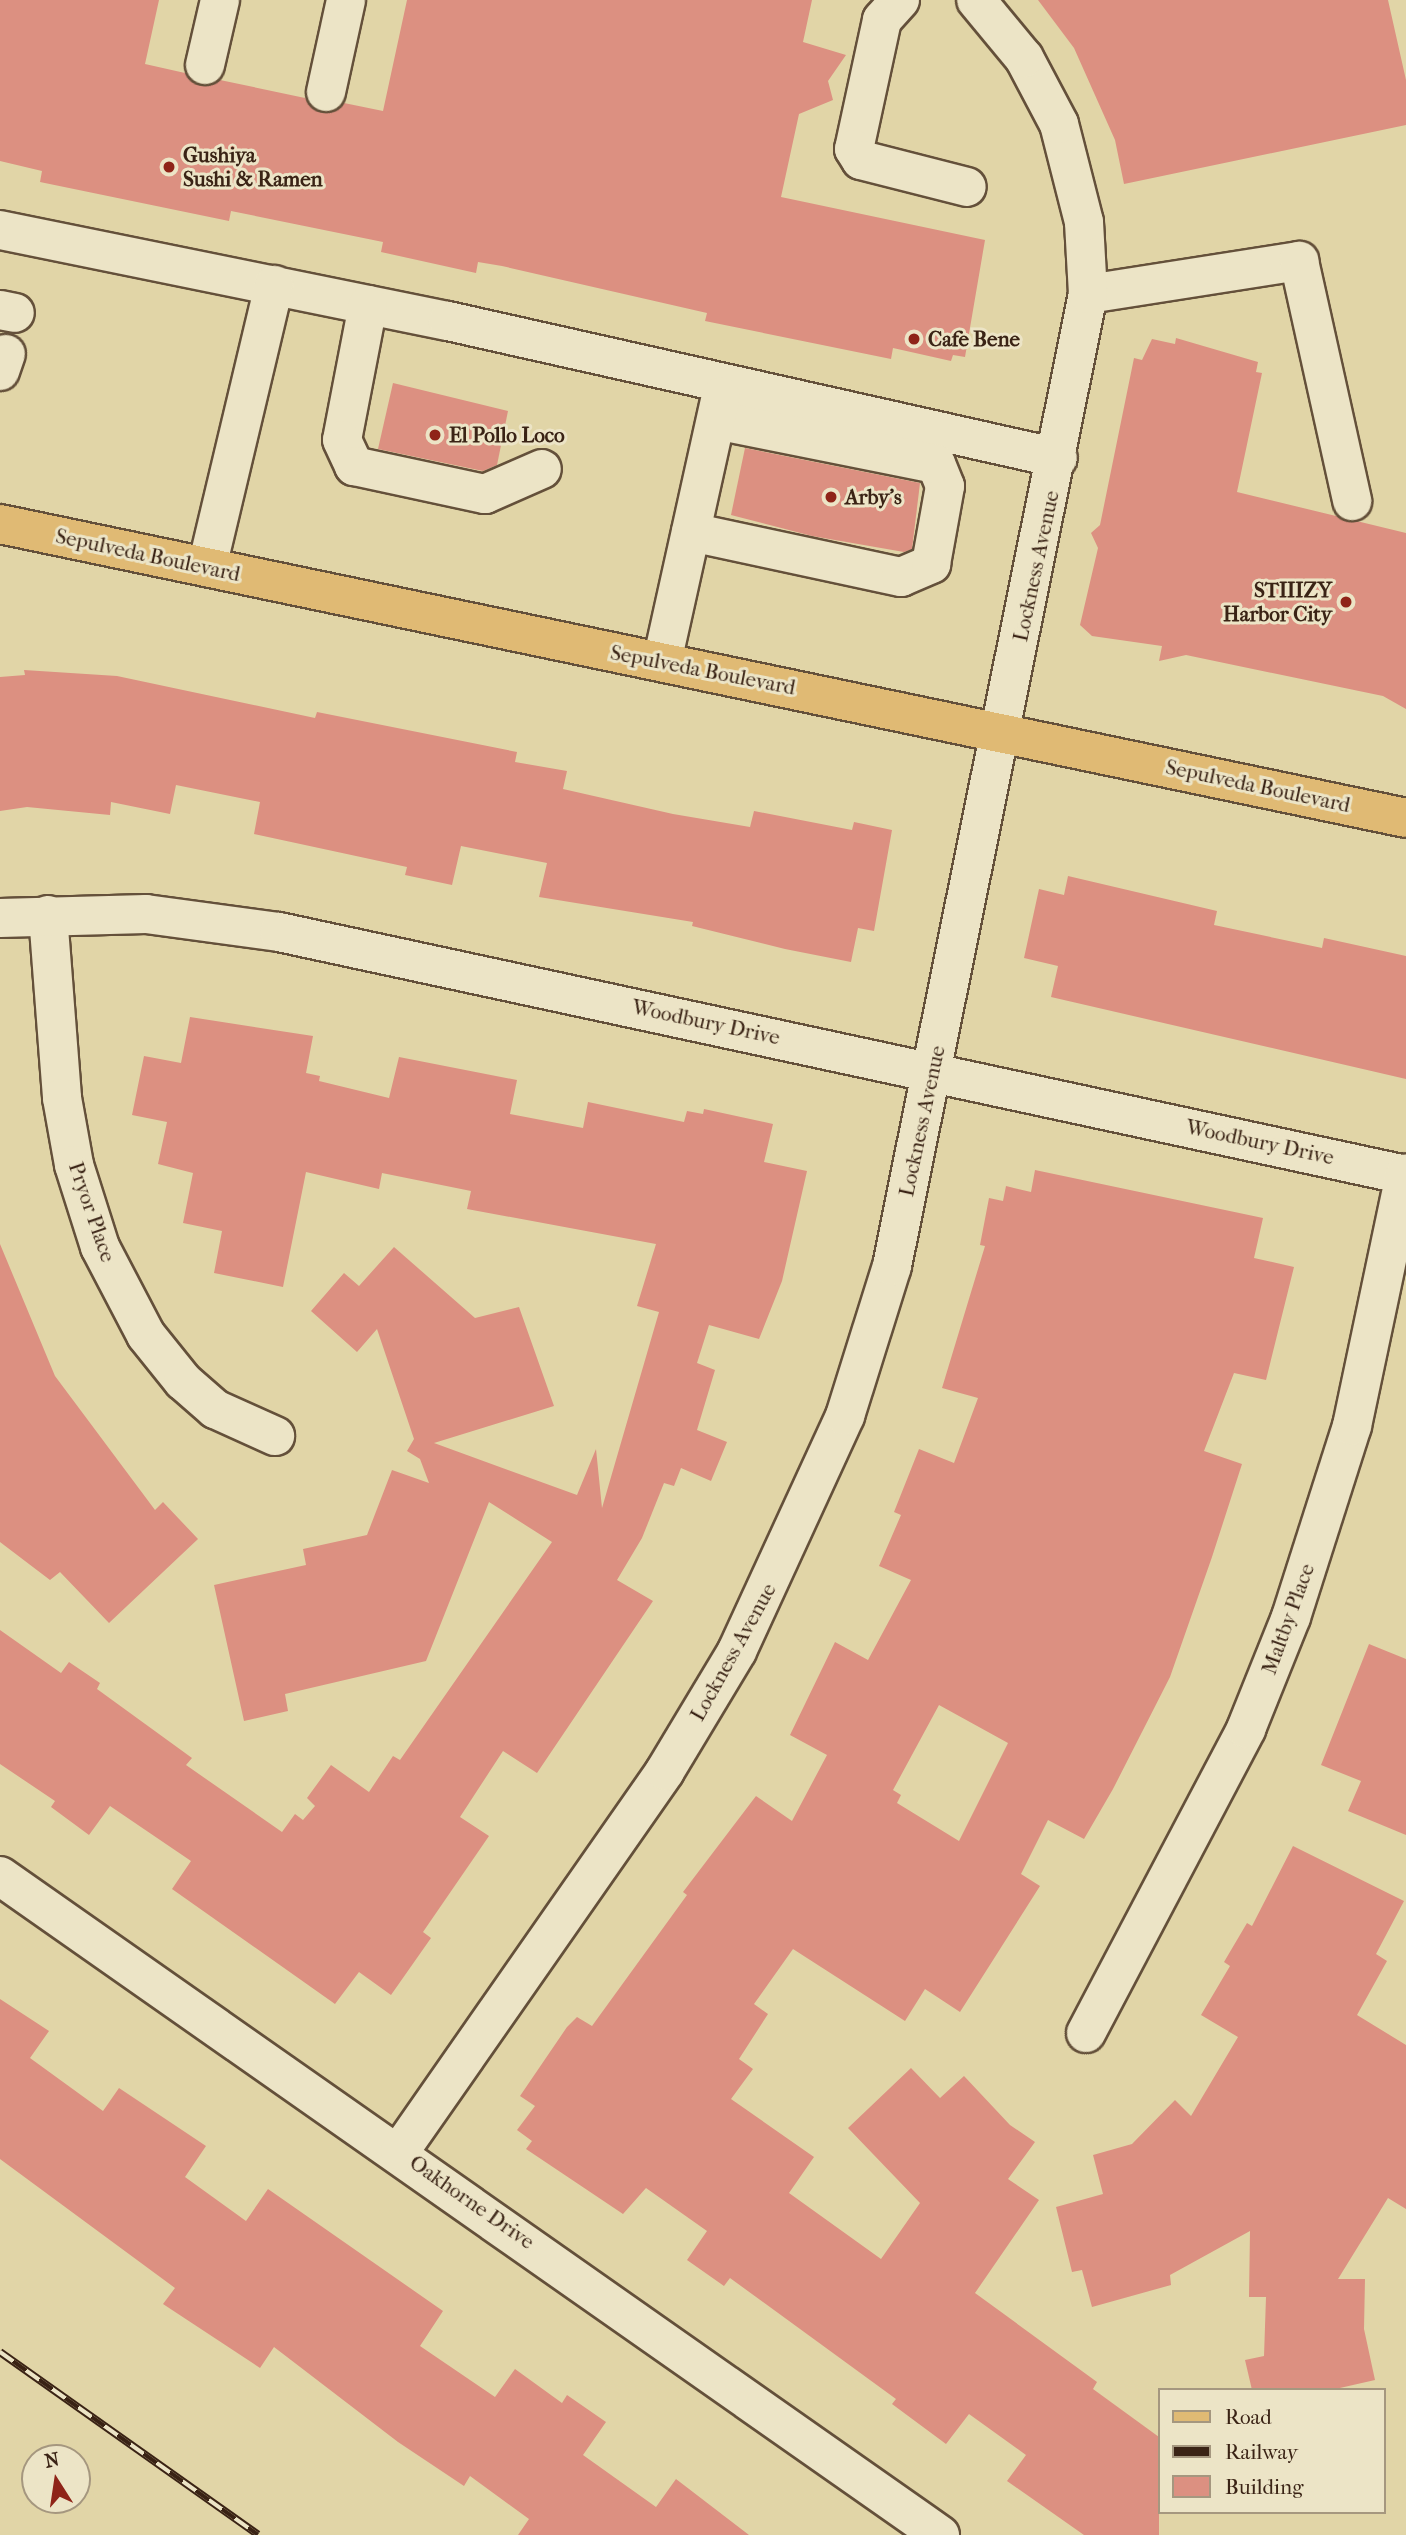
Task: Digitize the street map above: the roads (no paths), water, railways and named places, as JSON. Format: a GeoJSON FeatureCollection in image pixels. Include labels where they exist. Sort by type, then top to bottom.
{"type":"FeatureCollection","features":[{"type":"Feature","properties":{"kind":"main road","name":"Sepulveda Boulevard"},"geometry":{"type":"LineString","coordinates":[[0,524],[1003,730],[1406,818]]}},
{"type":"Feature","properties":{"kind":"street"},"geometry":{"type":"LineString","coordinates":[[205,65],[220,0]]}},
{"type":"Feature","properties":{"kind":"street"},"geometry":{"type":"LineString","coordinates":[[326,92],[345,0]]}},
{"type":"Feature","properties":{"kind":"street"},"geometry":{"type":"LineString","coordinates":[[900,0],[881,20],[854,149],[861,160],[967,187]]}},
{"type":"Feature","properties":{"kind":"street","name":"Lockness Avenue"},"geometry":{"type":"LineString","coordinates":[[400,2151],[665,1771],[737,1651],[794,1538],[845,1416],[892,1266],[1058,458],[1088,295],[1084,222],[1059,124],[1024,58],[976,0]]}},
{"type":"Feature","properties":{"kind":"street"},"geometry":{"type":"LineString","coordinates":[[0,230],[368,305],[1058,458]]}},
{"type":"Feature","properties":{"kind":"street"},"geometry":{"type":"LineString","coordinates":[[1088,295],[1299,261],[1352,501]]}},
{"type":"Feature","properties":{"kind":"street"},"geometry":{"type":"LineString","coordinates":[[207,567],[274,285]]}},
{"type":"Feature","properties":{"kind":"street"},"geometry":{"type":"LineString","coordinates":[[368,305],[342,440],[354,466],[485,494],[542,470]]}},
{"type":"Feature","properties":{"kind":"street"},"geometry":{"type":"LineString","coordinates":[[662,662],[724,383]]}},
{"type":"Feature","properties":{"kind":"street"},"geometry":{"type":"LineString","coordinates":[[691,532],[901,577],[931,564],[945,486],[936,464],[716,420]]}},
{"type":"Feature","properties":{"kind":"street","name":"Woodbury Drive"},"geometry":{"type":"LineString","coordinates":[[0,918],[146,914],[279,932],[932,1070],[1406,1175]]}},
{"type":"Feature","properties":{"kind":"street","name":"Pryor Place"},"geometry":{"type":"LineString","coordinates":[[48,915],[62,1098],[74,1165],[100,1247],[146,1335],[183,1381],[215,1409],[275,1436]]}},
{"type":"Feature","properties":{"kind":"street","name":"Maltby Place"},"geometry":{"type":"LineString","coordinates":[[1086,2032],[1246,1729],[1291,1616],[1352,1426],[1406,1175]]}},
{"type":"Feature","properties":{"kind":"street","name":"Oakhorne Drive"},"geometry":{"type":"LineString","coordinates":[[0,1876],[400,2151],[940,2535]]}},
{"type":"Feature","properties":{"kind":"railway"},"geometry":{"type":"LineString","coordinates":[[0,2352],[258,2535]]}},
{"type":"Feature","properties":{"kind":"place","name":"Gushiya Sushi & Ramen"},"geometry":{"type":"Point","coordinates":[169,167]}},
{"type":"Feature","properties":{"kind":"place","name":"Cafe Bene"},"geometry":{"type":"Point","coordinates":[914,339]}},
{"type":"Feature","properties":{"kind":"place","name":"El Pollo Loco"},"geometry":{"type":"Point","coordinates":[435,435]}},
{"type":"Feature","properties":{"kind":"place","name":"Arby's"},"geometry":{"type":"Point","coordinates":[831,497]}},
{"type":"Feature","properties":{"kind":"place","name":"STIIIZY Harbor City"},"geometry":{"type":"Point","coordinates":[1346,602]}}]}
